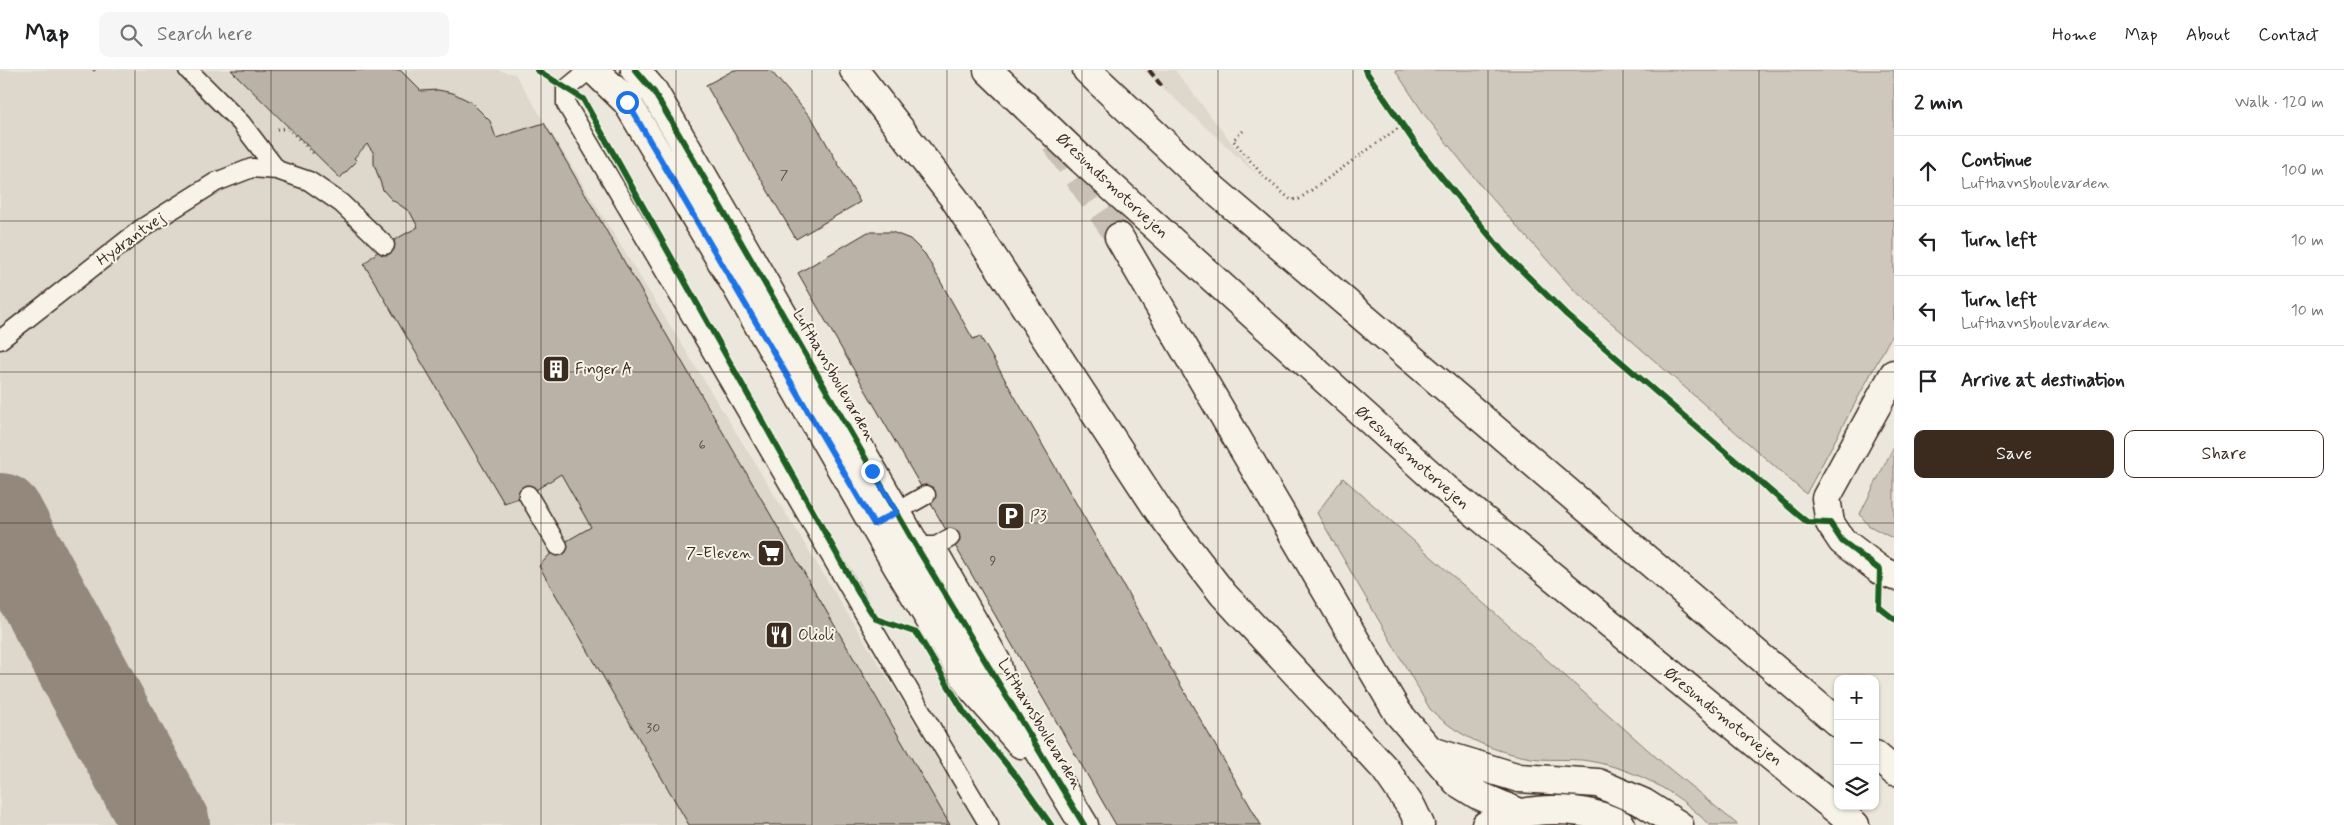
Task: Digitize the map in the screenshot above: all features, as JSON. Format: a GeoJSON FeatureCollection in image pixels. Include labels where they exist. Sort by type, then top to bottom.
{"type":"FeatureCollection","features":[{"type":"Feature","properties":{"kind":"main road","name":"Lufthavnsboulevarden"},"geometry":{"type":"LineString","coordinates":[[594,70],[627,102],[886,518],[934,543],[1012,704],[1084,825]]}},
{"type":"Feature","properties":{"kind":"main road","name":"Lufthavnsboulevarden"},"geometry":{"type":"LineString","coordinates":[[635,70],[654,92],[677,132],[886,518],[891,555],[971,687],[1064,791]]}},
{"type":"Feature","properties":{"kind":"main road"},"geometry":{"type":"LineString","coordinates":[[854,70],[954,198],[1159,511],[1223,594],[1385,769],[1412,808],[1420,825]]}},
{"type":"Feature","properties":{"kind":"main road","name":"Øresundsmotorvejen"},"geometry":{"type":"LineString","coordinates":[[988,70],[1082,160],[1445,488],[1855,825]]}},
{"type":"Feature","properties":{"kind":"main road"},"geometry":{"type":"LineString","coordinates":[[1087,70],[1204,180],[1834,720]]}},
{"type":"Feature","properties":{"kind":"main road"},"geometry":{"type":"LineString","coordinates":[[1119,237],[1398,713],[1458,782],[1478,795],[1520,813]]}},
{"type":"Feature","properties":{"kind":"main road"},"geometry":{"type":"LineString","coordinates":[[1894,374],[1826,498],[1830,523],[1842,541],[1880,570],[1894,576]]}},
{"type":"Feature","properties":{"kind":"main road"},"geometry":{"type":"LineString","coordinates":[[1431,752],[1518,778],[1598,784],[1644,803],[1679,825]]}},
{"type":"Feature","properties":{"kind":"main road"},"geometry":{"type":"LineString","coordinates":[[1879,758],[1894,771]]}},
{"type":"Feature","properties":{"kind":"main road"},"geometry":{"type":"LineString","coordinates":[[1486,825],[1520,813],[1552,810],[1586,813],[1621,825]]}},
{"type":"Feature","properties":{"kind":"lane"},"geometry":{"type":"LineString","coordinates":[[188,70],[241,123],[277,170]]}},
{"type":"Feature","properties":{"kind":"lane"},"geometry":{"type":"LineString","coordinates":[[589,70],[566,89],[566,104],[856,603],[989,825]]}},
{"type":"Feature","properties":{"kind":"lane","name":"Hydrantvej"},"geometry":{"type":"LineString","coordinates":[[0,340],[141,229],[216,182],[252,168],[277,170],[309,181],[341,203],[385,245]]}},
{"type":"Feature","properties":{"kind":"lane"},"geometry":{"type":"LineString","coordinates":[[528,494],[558,546]]}},
{"type":"Feature","properties":{"kind":"lane"},"geometry":{"type":"LineString","coordinates":[[886,518],[926,495]]}},
{"type":"Feature","properties":{"kind":"lane"},"geometry":{"type":"LineString","coordinates":[[891,555],[934,543]]}},
{"type":"Feature","properties":{"kind":"path"},"geometry":{"type":"LineString","coordinates":[[1396,118],[1406,132]]}},
{"type":"Feature","properties":{"kind":"path"},"geometry":{"type":"LineString","coordinates":[[1243,131],[1234,140],[1264,176],[1291,200],[1300,199],[1401,126]]}},
{"type":"Feature","properties":{"kind":"path"},"geometry":{"type":"LineString","coordinates":[[275,129],[289,129],[316,156]]}},
{"type":"Feature","properties":{"kind":"shaded area"},"geometry":{"type":"Polygon","coordinates":[[[0,70],[497,70],[515,74],[978,825],[0,825],[0,70]]]}},
{"type":"Feature","properties":{"kind":"shaded area"},"geometry":{"type":"Polygon","coordinates":[[[1144,70],[1175,70],[1256,174],[1144,70]]]}},
{"type":"Feature","properties":{"kind":"shaded area"},"geometry":{"type":"Polygon","coordinates":[[[1395,70],[1894,70],[1894,331],[1806,494],[1573,289],[1481,186],[1424,114],[1395,70]]]}},
{"type":"Feature","properties":{"kind":"shaded area"},"geometry":{"type":"Polygon","coordinates":[[[1894,446],[1894,539],[1868,525],[1860,514],[1894,446]]]}},
{"type":"Feature","properties":{"kind":"shaded area"},"geometry":{"type":"Polygon","coordinates":[[[1343,478],[1665,765],[1738,825],[1709,825],[1682,801],[1634,774],[1600,763],[1582,760],[1539,759],[1494,749],[1466,736],[1441,719],[1430,709],[1317,513],[1343,478]]]}},
{"type":"Feature","properties":{"kind":"building","name":"Finger A"},"geometry":{"type":"Polygon","coordinates":[[[231,70],[400,70],[421,91],[438,90],[453,93],[471,102],[490,121],[496,138],[544,123],[950,825],[689,825],[539,566],[558,546],[591,527],[561,474],[528,495],[504,503],[364,264],[385,245],[418,227],[410,212],[391,199],[383,190],[374,164],[374,153],[367,144],[354,158],[357,161],[340,178],[231,70]]]}},
{"type":"Feature","properties":{"kind":"building"},"geometry":{"type":"Polygon","coordinates":[[[734,70],[770,70],[813,120],[860,202],[796,239],[706,85],[734,70]]]}},
{"type":"Feature","properties":{"kind":"building","name":"P3"},"geometry":{"type":"Polygon","coordinates":[[[868,232],[892,232],[910,239],[925,254],[973,339],[980,336],[1261,825],[1116,825],[798,273],[868,232]]]}},
{"type":"Feature","properties":{"kind":"taxiway"},"geometry":{"type":"LineString","coordinates":[[0,517],[166,825]]}},
{"type":"Feature","properties":{"kind":"tunnel"},"geometry":{"type":"LineString","coordinates":[[1055,142],[1119,237]]}},
{"type":"Feature","properties":{"kind":"railway"},"geometry":{"type":"LineString","coordinates":[[1149,70],[1164,89]]}},
{"type":"Feature","properties":{"kind":"cycle path"},"geometry":{"type":"LineString","coordinates":[[537,70],[583,99],[858,592],[876,619],[917,633],[965,714],[1017,777],[1051,825]]}},
{"type":"Feature","properties":{"kind":"cycle path"},"geometry":{"type":"LineString","coordinates":[[635,70],[654,92],[916,546],[1084,825]]}},
{"type":"Feature","properties":{"kind":"cycle path"},"geometry":{"type":"LineString","coordinates":[[1365,70],[1421,152],[1502,251],[1567,315],[1796,513],[1807,522],[1830,523],[1842,541],[1880,570],[1879,607],[1894,619]]}},
{"type":"Feature","properties":{"kind":"place","name":"Finger A"},"geometry":{"type":"Point","coordinates":[556,369]}},
{"type":"Feature","properties":{"kind":"place","name":"P3"},"geometry":{"type":"Point","coordinates":[1011,516]}},
{"type":"Feature","properties":{"kind":"place","name":"7-Eleven"},"geometry":{"type":"Point","coordinates":[771,553]}},
{"type":"Feature","properties":{"kind":"place","name":"Olioli"},"geometry":{"type":"Point","coordinates":[779,635]}},
{"type":"Feature","properties":{"kind":"route"},"geometry":{"type":"LineString","coordinates":[[627,102],[736,284],[874,524],[897,512],[872,471]]}}]}
